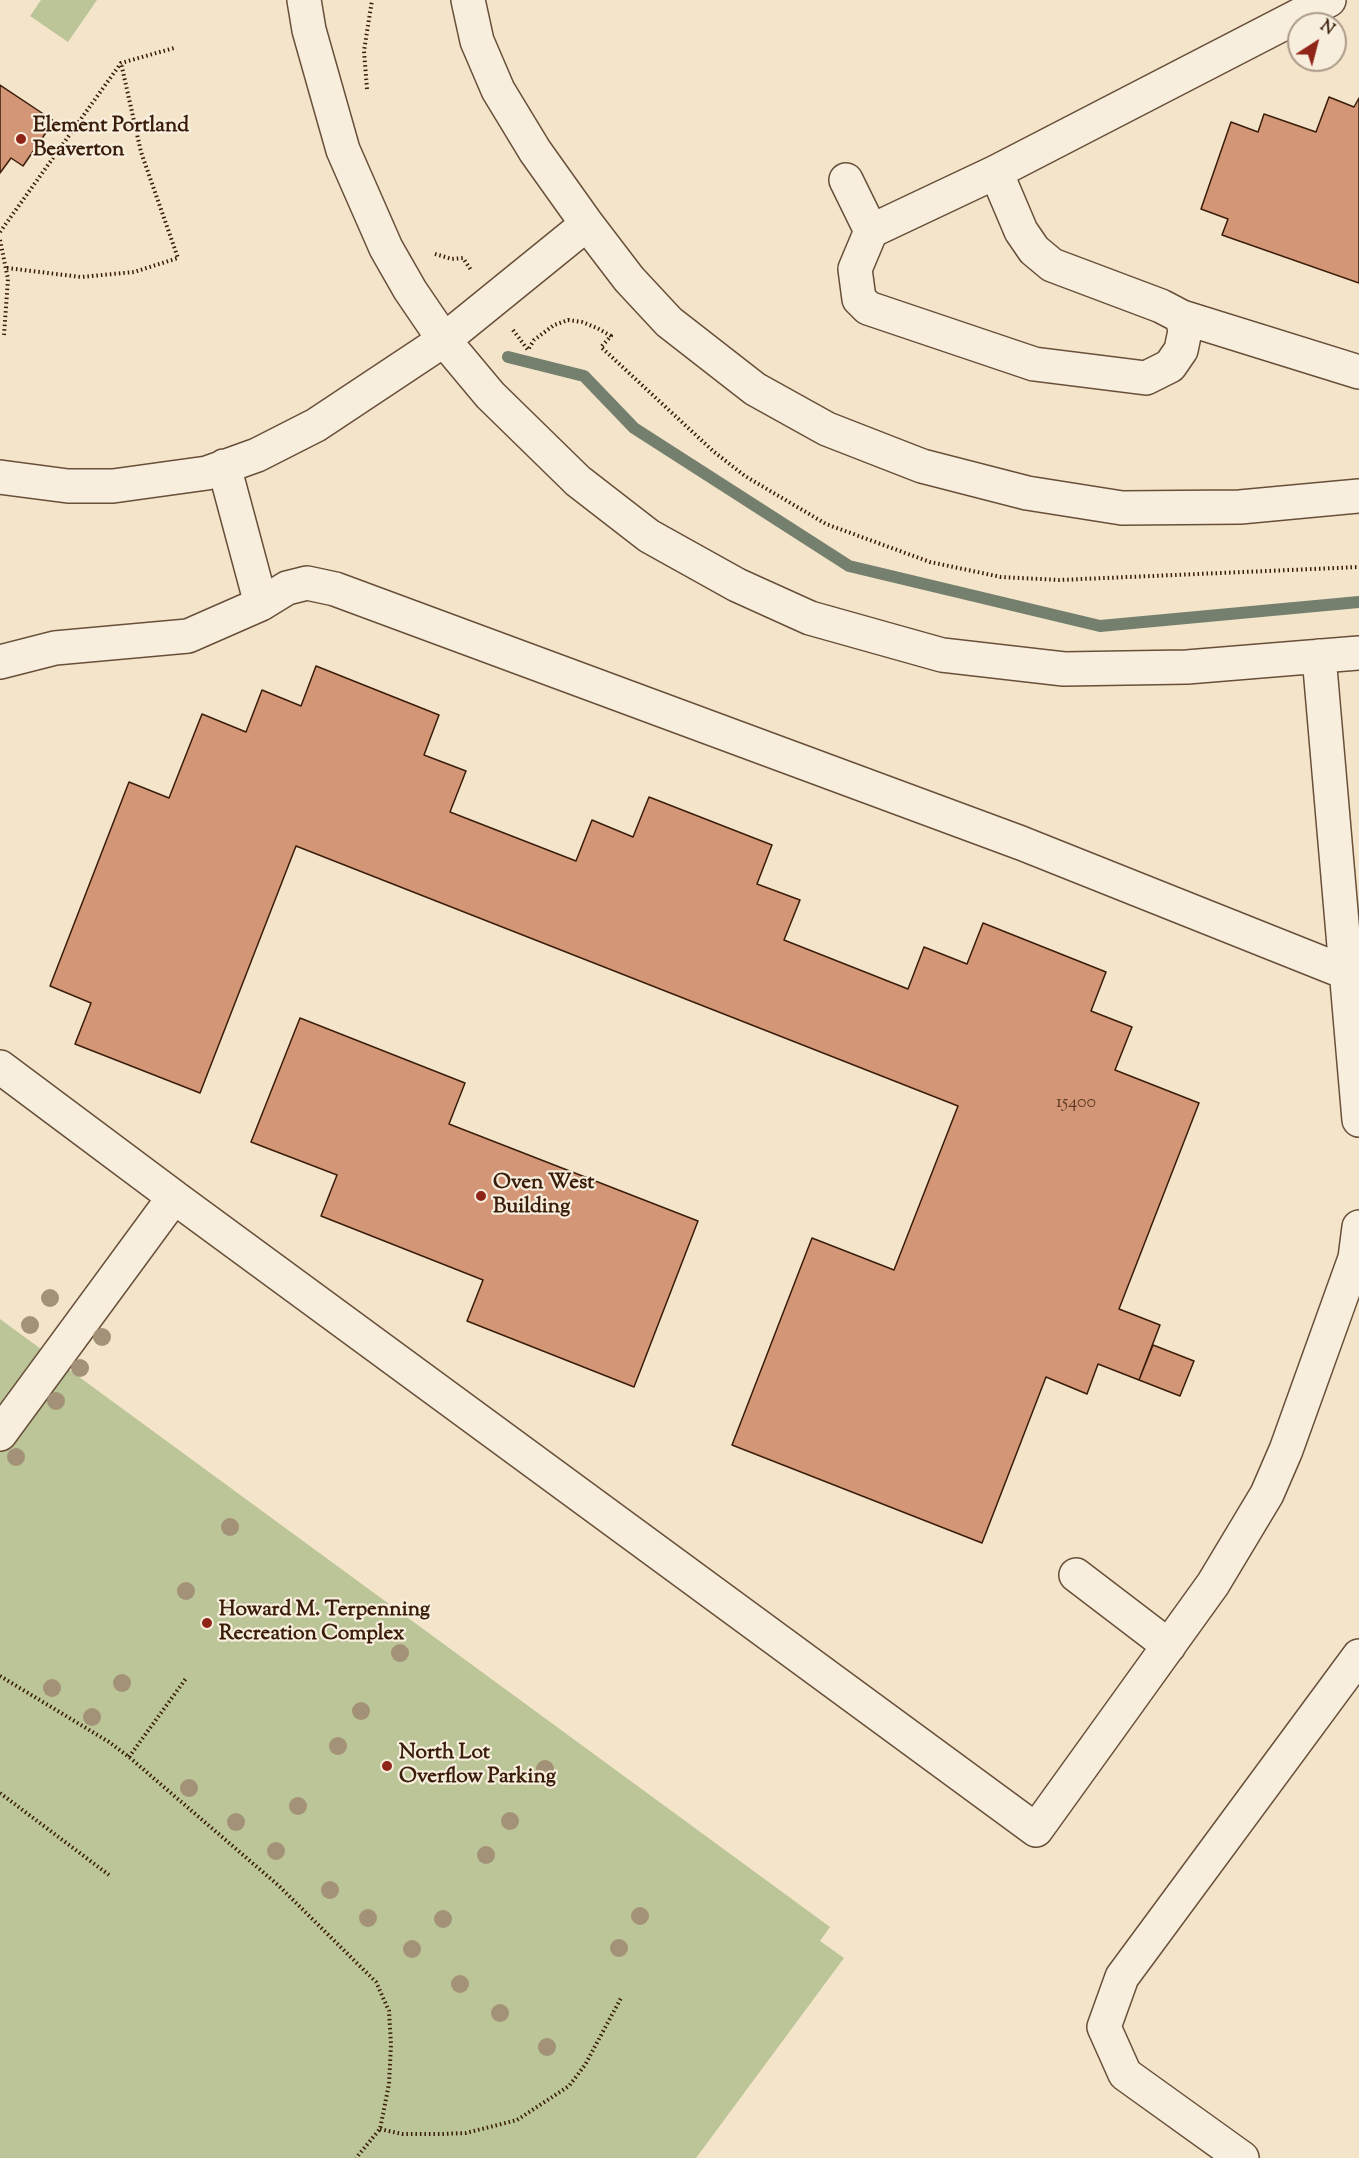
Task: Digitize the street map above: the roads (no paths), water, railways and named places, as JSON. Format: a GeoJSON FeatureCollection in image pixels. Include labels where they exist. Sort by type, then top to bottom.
{"type":"FeatureCollection","features":[{"type":"Feature","properties":{"kind":"street"},"geometry":{"type":"LineString","coordinates":[[304,0],[309,30],[343,150],[386,248],[410,290],[444,340],[490,395],[578,481],[649,536],[737,585],[810,618],[942,655],[1064,669],[1187,666],[1359,653]]}},
{"type":"Feature","properties":{"kind":"street"},"geometry":{"type":"LineString","coordinates":[[468,0],[477,40],[498,90],[535,151],[587,224],[629,279],[669,322],[755,389],[827,429],[922,466],[1027,493],[1122,508],[1240,507],[1359,496]]}},
{"type":"Feature","properties":{"kind":"street"},"geometry":{"type":"LineString","coordinates":[[1182,317],[1185,331],[1181,350],[1170,366],[1146,378],[1034,364],[868,308],[859,299],[855,269],[871,231],[996,172],[1329,0]]}},
{"type":"Feature","properties":{"kind":"street"},"geometry":{"type":"LineString","coordinates":[[996,172],[1021,231],[1034,250],[1052,266],[1161,306],[1182,317],[1359,372]]}},
{"type":"Feature","properties":{"kind":"street"},"geometry":{"type":"LineString","coordinates":[[846,180],[871,231]]}},
{"type":"Feature","properties":{"kind":"street"},"geometry":{"type":"LineString","coordinates":[[0,477],[68,486],[113,486],[163,481],[207,473],[257,454],[316,425],[444,340],[587,224]]}},
{"type":"Feature","properties":{"kind":"street"},"geometry":{"type":"LineString","coordinates":[[224,466],[261,604]]}},
{"type":"Feature","properties":{"kind":"street"},"geometry":{"type":"LineString","coordinates":[[0,662],[55,648],[188,636],[261,604],[287,588],[307,583],[335,589],[1021,843],[1347,973]]}},
{"type":"Feature","properties":{"kind":"street"},"geometry":{"type":"LineString","coordinates":[[1319,656],[1359,1120]]}},
{"type":"Feature","properties":{"kind":"street"},"geometry":{"type":"LineString","coordinates":[[0,1067],[1036,1830],[1213,1584],[1267,1494],[1286,1450],[1355,1258],[1359,1227]]}},
{"type":"Feature","properties":{"kind":"street"},"geometry":{"type":"LineString","coordinates":[[0,1434],[174,1197]]}},
{"type":"Feature","properties":{"kind":"street"},"geometry":{"type":"LineString","coordinates":[[1076,1575],[1169,1646]]}},
{"type":"Feature","properties":{"kind":"street"},"geometry":{"type":"LineString","coordinates":[[1242,2158],[1125,2074],[1104,2027],[1122,1977],[1359,1656]]}},
{"type":"Feature","properties":{"kind":"waterway"},"geometry":{"type":"LineString","coordinates":[[508,357],[584,376],[634,428],[849,566],[1100,626],[1359,602]]}},
{"type":"Feature","properties":{"kind":"place","name":"Element Portland Beaverton"},"geometry":{"type":"Point","coordinates":[21,139]}},
{"type":"Feature","properties":{"kind":"place","name":"Oven West Building"},"geometry":{"type":"Point","coordinates":[481,1196]}},
{"type":"Feature","properties":{"kind":"place","name":"Howard M. Terpenning Recreation Complex"},"geometry":{"type":"Point","coordinates":[207,1623]}},
{"type":"Feature","properties":{"kind":"place","name":"North Lot Overflow Parking"},"geometry":{"type":"Point","coordinates":[387,1766]}}]}
